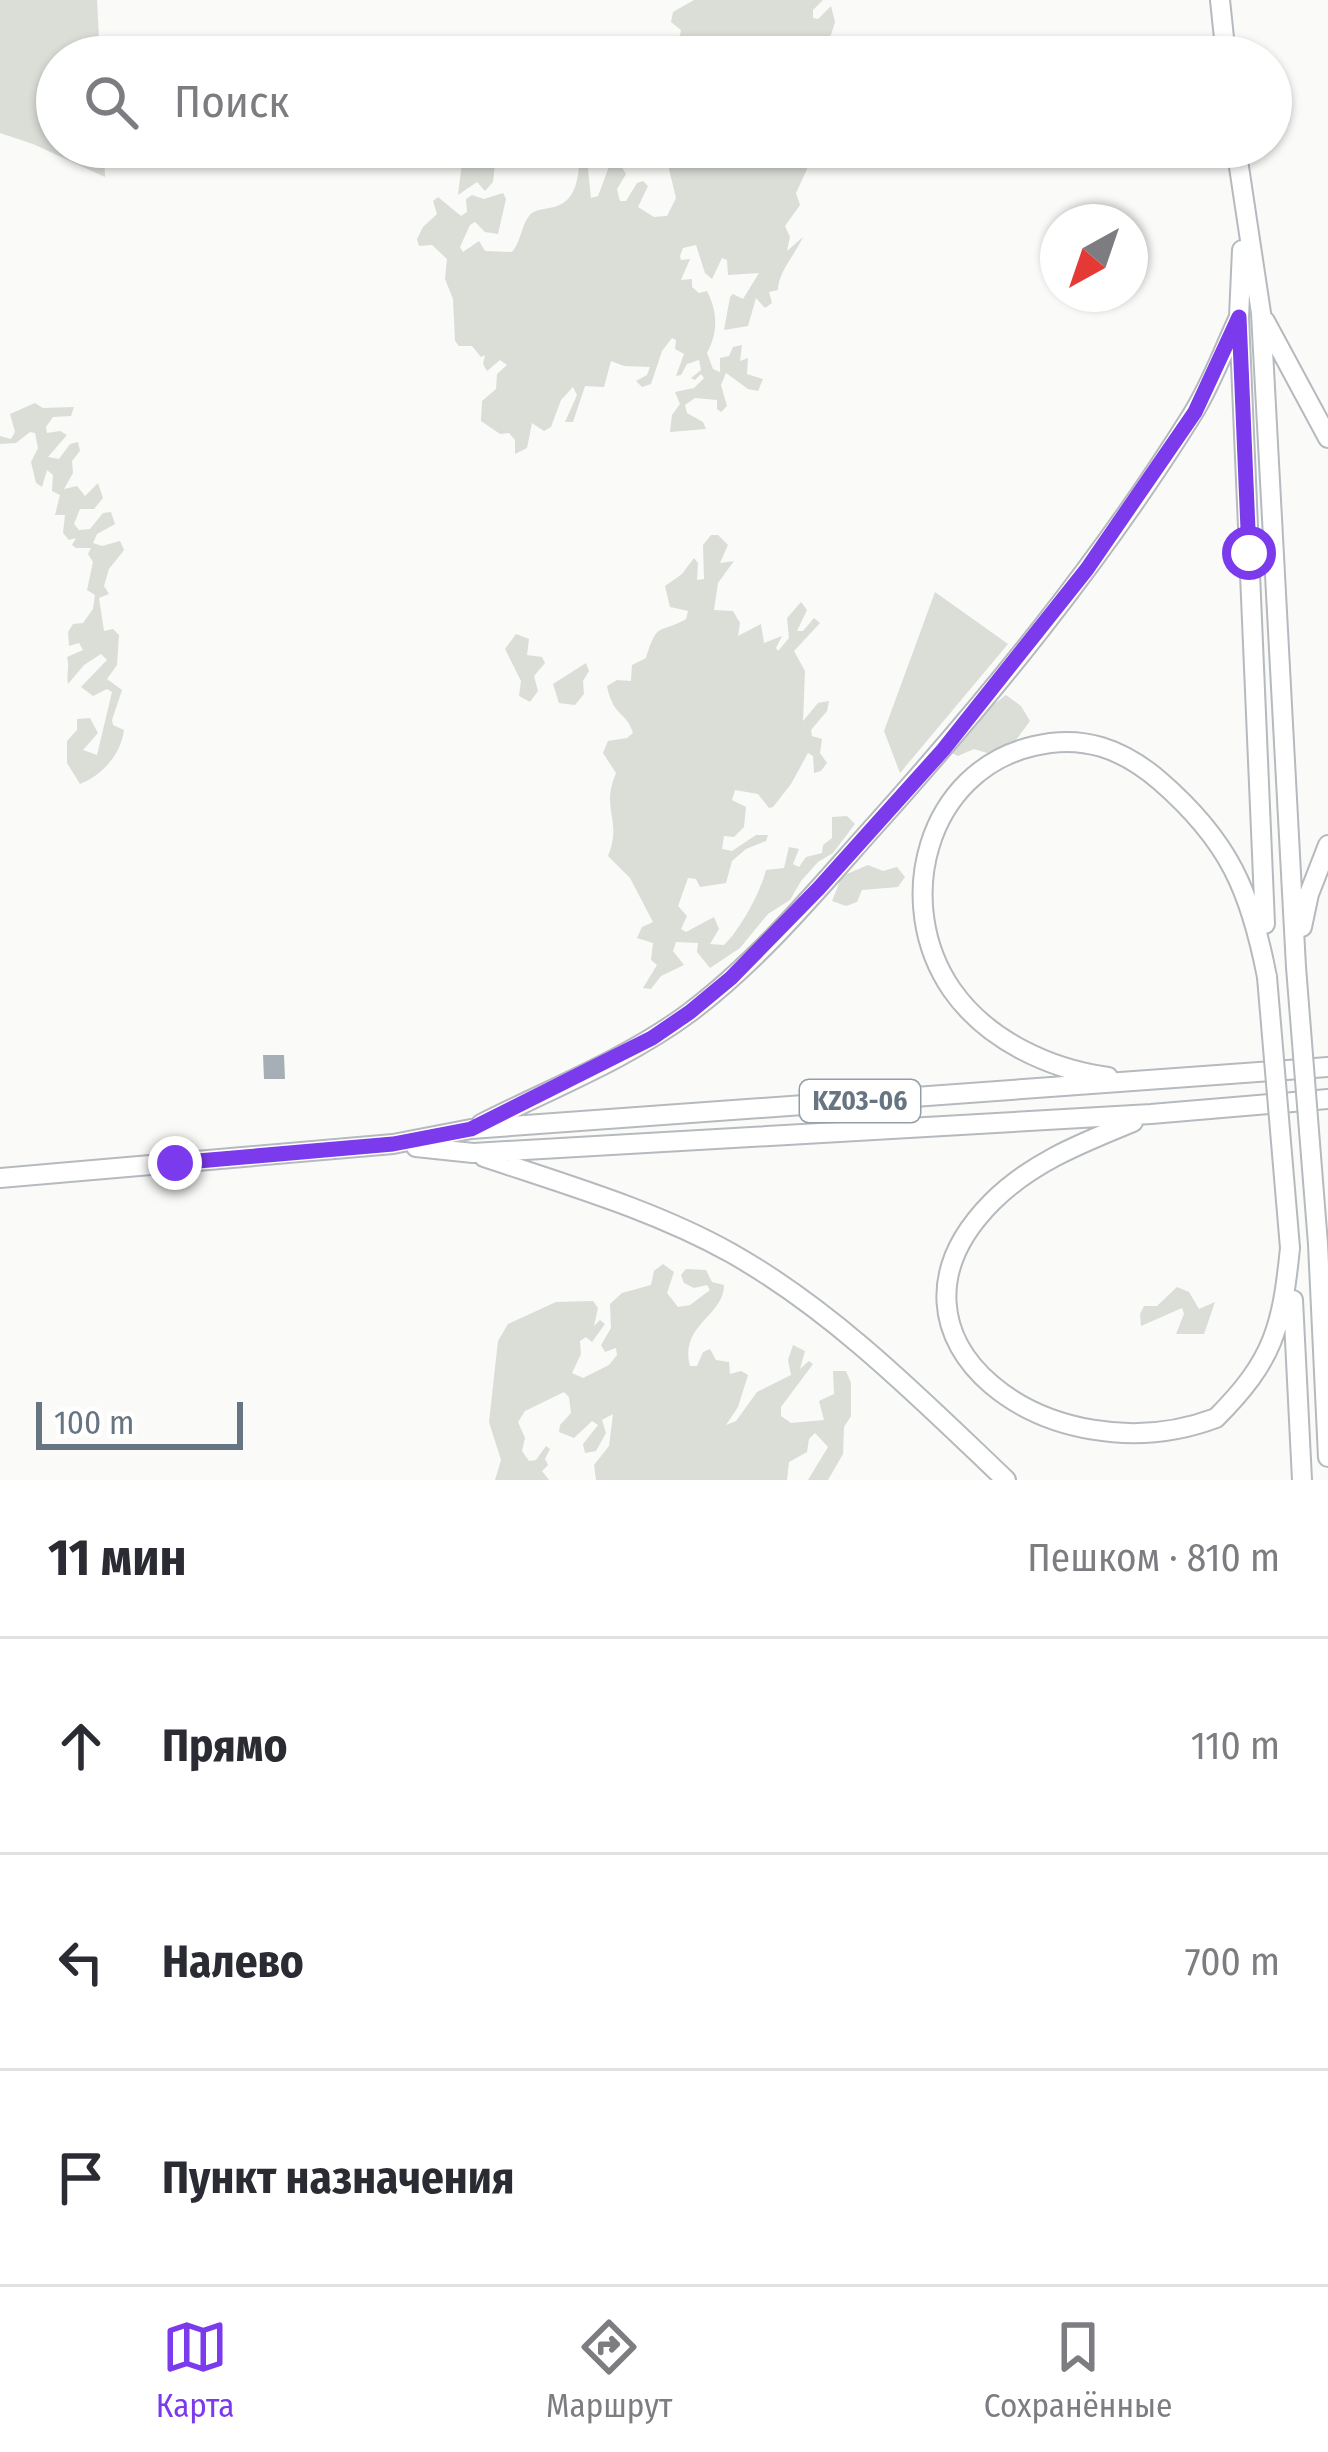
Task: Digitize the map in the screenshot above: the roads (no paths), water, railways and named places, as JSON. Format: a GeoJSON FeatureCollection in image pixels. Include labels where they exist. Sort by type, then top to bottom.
{"type":"FeatureCollection","features":[{"type":"Feature","properties":{"kind":"main road"},"geometry":{"type":"LineString","coordinates":[[1220,0],[1224,36]]}},
{"type":"Feature","properties":{"kind":"main road"},"geometry":{"type":"LineString","coordinates":[[1238,168],[1261,314],[1328,1457]]}},
{"type":"Feature","properties":{"kind":"main road"},"geometry":{"type":"LineString","coordinates":[[1243,210],[1239,317],[1267,977],[1290,1248],[1302,1480]]}},
{"type":"Feature","properties":{"kind":"main road"},"geometry":{"type":"LineString","coordinates":[[1261,314],[1328,438]]}},
{"type":"Feature","properties":{"kind":"main road"},"geometry":{"type":"LineString","coordinates":[[471,1129],[652,1038],[690,1012],[731,978],[819,888],[943,750],[1087,569],[1195,412],[1239,317]]}},
{"type":"Feature","properties":{"kind":"main road"},"geometry":{"type":"LineString","coordinates":[[1146,1081],[1068,1069],[1022,1050],[973,1014],[943,974],[926,921],[922,869],[937,824],[976,773],[1010,753],[1069,741],[1108,747],[1140,764],[1196,816],[1222,851],[1250,900],[1267,977]]}},
{"type":"Feature","properties":{"kind":"main road"},"geometry":{"type":"LineString","coordinates":[[1296,968],[1309,894],[1328,845]]}},
{"type":"Feature","properties":{"kind":"main road","name":"KZ03-06"},"geometry":{"type":"LineString","coordinates":[[0,1178],[393,1144],[471,1129],[1328,1067]]}},
{"type":"Feature","properties":{"kind":"main road","name":"KZ03-06"},"geometry":{"type":"LineString","coordinates":[[393,1144],[473,1153],[1328,1100]]}},
{"type":"Feature","properties":{"kind":"main road"},"geometry":{"type":"LineString","coordinates":[[967,1389],[949,1348],[946,1301],[957,1256],[976,1221],[1006,1190],[1057,1153],[1151,1114]]}},
{"type":"Feature","properties":{"kind":"main road"},"geometry":{"type":"LineString","coordinates":[[473,1153],[621,1204],[729,1253],[778,1283],[914,1393],[1006,1480]]}},
{"type":"Feature","properties":{"kind":"main road"},"geometry":{"type":"LineString","coordinates":[[1318,1244],[1328,1264]]}},
{"type":"Feature","properties":{"kind":"main road"},"geometry":{"type":"LineString","coordinates":[[1191,1442],[1248,1383],[1274,1340],[1283,1313],[1290,1248]]}}]}
